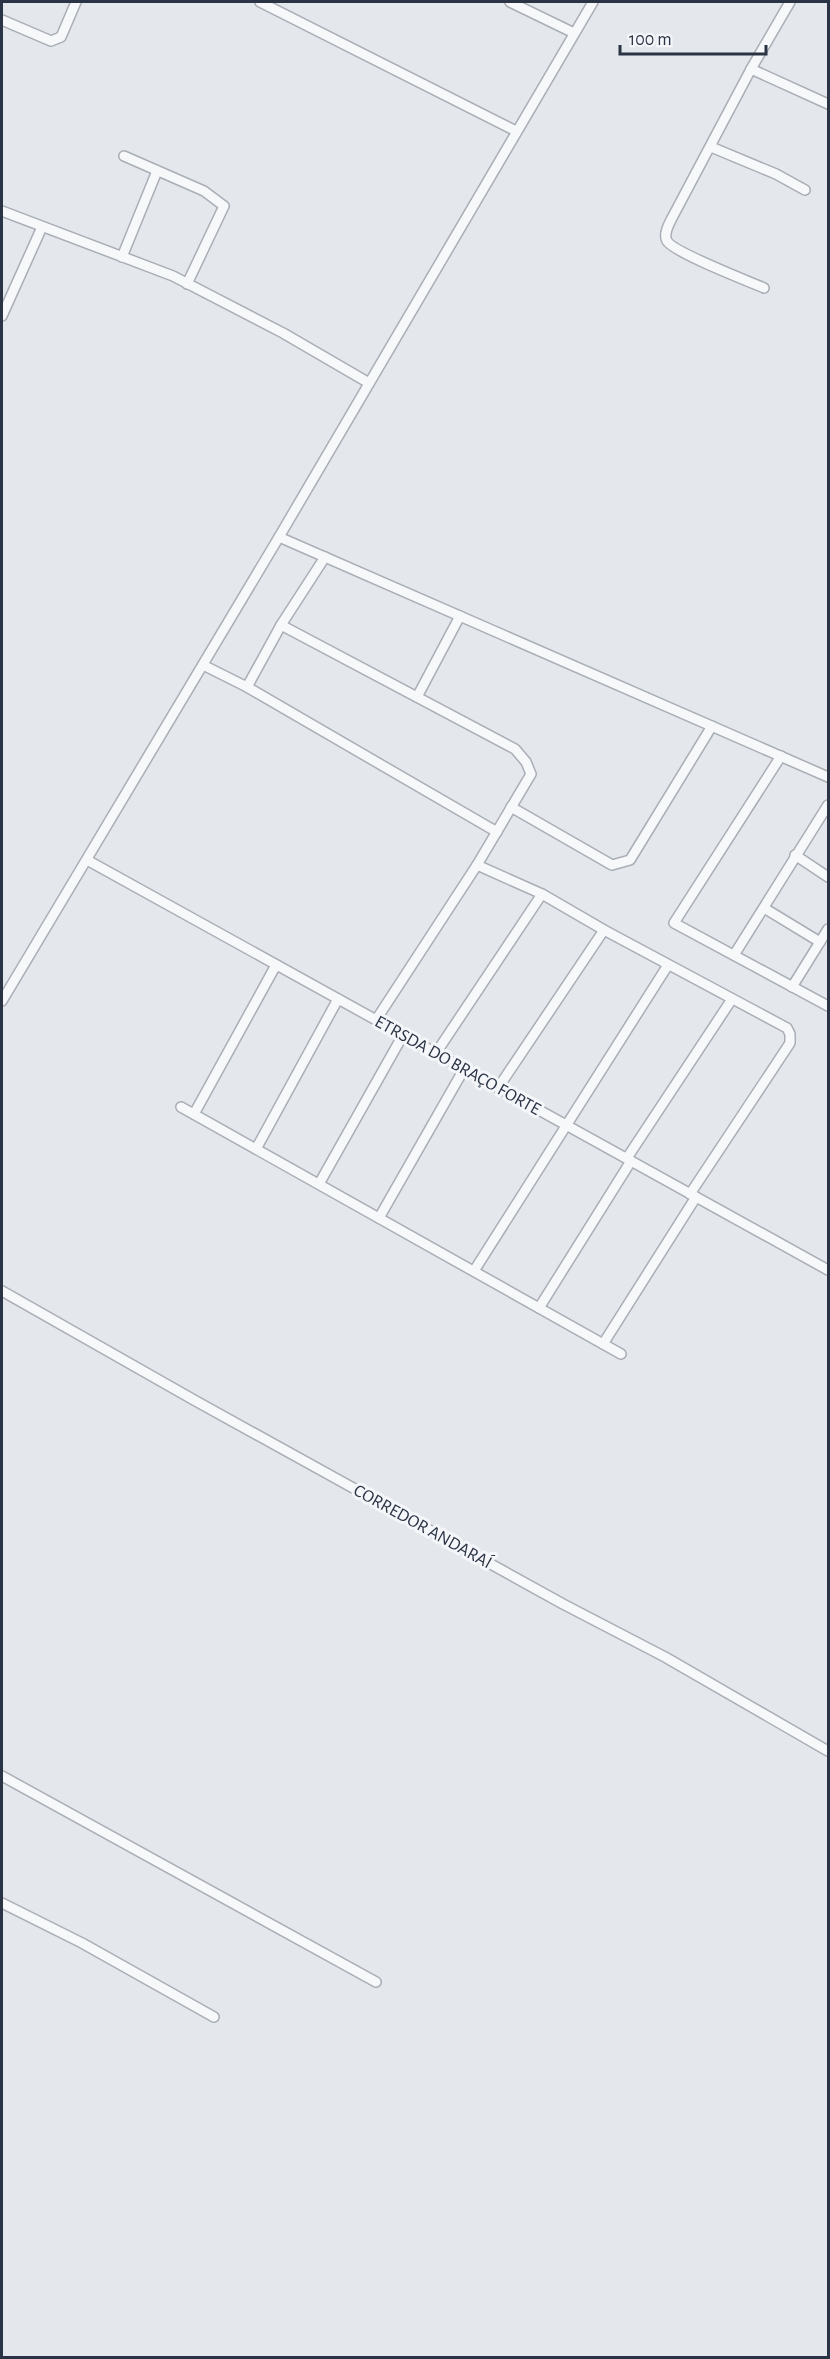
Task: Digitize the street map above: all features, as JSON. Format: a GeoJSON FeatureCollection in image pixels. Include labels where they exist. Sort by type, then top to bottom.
{"type":"FeatureCollection","features":[{"type":"Feature","properties":{"kind":"street"},"geometry":{"type":"LineString","coordinates":[[2,20],[51,41],[61,37],[76,2]]}},
{"type":"Feature","properties":{"kind":"street"},"geometry":{"type":"LineString","coordinates":[[260,2],[516,131]]}},
{"type":"Feature","properties":{"kind":"street"},"geometry":{"type":"LineString","coordinates":[[510,2],[574,33]]}},
{"type":"Feature","properties":{"kind":"street"},"geometry":{"type":"LineString","coordinates":[[2,1001],[279,537],[592,2]]}},
{"type":"Feature","properties":{"kind":"street"},"geometry":{"type":"LineString","coordinates":[[765,288],[681,250],[667,241],[665,235],[751,69],[790,2]]}},
{"type":"Feature","properties":{"kind":"street"},"geometry":{"type":"LineString","coordinates":[[751,69],[828,104]]}},
{"type":"Feature","properties":{"kind":"street"},"geometry":{"type":"LineString","coordinates":[[711,147],[776,174],[805,190]]}},
{"type":"Feature","properties":{"kind":"street"},"geometry":{"type":"LineString","coordinates":[[124,156],[204,190],[224,206],[187,284]]}},
{"type":"Feature","properties":{"kind":"street"},"geometry":{"type":"LineString","coordinates":[[122,257],[157,171]]}},
{"type":"Feature","properties":{"kind":"street"},"geometry":{"type":"LineString","coordinates":[[2,212],[187,284],[283,333],[369,383]]}},
{"type":"Feature","properties":{"kind":"street"},"geometry":{"type":"LineString","coordinates":[[2,314],[42,227]]}},
{"type":"Feature","properties":{"kind":"street"},"geometry":{"type":"LineString","coordinates":[[279,537],[828,777]]}},
{"type":"Feature","properties":{"kind":"street"},"geometry":{"type":"LineString","coordinates":[[247,687],[281,625],[325,557]]}},
{"type":"Feature","properties":{"kind":"street"},"geometry":{"type":"LineString","coordinates":[[417,697],[460,616]]}},
{"type":"Feature","properties":{"kind":"street"},"geometry":{"type":"LineString","coordinates":[[281,625],[515,749],[526,762],[531,774],[477,865],[376,1020]]}},
{"type":"Feature","properties":{"kind":"street"},"geometry":{"type":"LineString","coordinates":[[203,665],[247,687],[497,831]]}},
{"type":"Feature","properties":{"kind":"street"},"geometry":{"type":"LineString","coordinates":[[511,807],[612,864],[630,860],[712,726]]}},
{"type":"Feature","properties":{"kind":"street"},"geometry":{"type":"LineString","coordinates":[[781,756],[674,923],[828,1006]]}},
{"type":"Feature","properties":{"kind":"street"},"geometry":{"type":"LineString","coordinates":[[734,955],[828,804]]}},
{"type":"Feature","properties":{"kind":"street"},"geometry":{"type":"LineString","coordinates":[[795,855],[828,877]]}},
{"type":"Feature","properties":{"kind":"street","name":"ETRSDA DO BRAÇO FORTE"},"geometry":{"type":"LineString","coordinates":[[87,860],[828,1270]]}},
{"type":"Feature","properties":{"kind":"street"},"geometry":{"type":"LineString","coordinates":[[477,865],[542,894],[604,930],[787,1028],[790,1034],[790,1043],[693,1195],[603,1344]]}},
{"type":"Feature","properties":{"kind":"street"},"geometry":{"type":"LineString","coordinates":[[436,1053],[542,894]]}},
{"type":"Feature","properties":{"kind":"street"},"geometry":{"type":"LineString","coordinates":[[764,908],[820,942]]}},
{"type":"Feature","properties":{"kind":"street"},"geometry":{"type":"LineString","coordinates":[[792,987],[828,929]]}},
{"type":"Feature","properties":{"kind":"street"},"geometry":{"type":"LineString","coordinates":[[498,1088],[604,930]]}},
{"type":"Feature","properties":{"kind":"street"},"geometry":{"type":"LineString","coordinates":[[194,1114],[276,964]]}},
{"type":"Feature","properties":{"kind":"street"},"geometry":{"type":"LineString","coordinates":[[474,1271],[668,964]]}},
{"type":"Feature","properties":{"kind":"street"},"geometry":{"type":"LineString","coordinates":[[2,981],[11,985]]}},
{"type":"Feature","properties":{"kind":"street"},"geometry":{"type":"LineString","coordinates":[[256,1149],[338,999]]}},
{"type":"Feature","properties":{"kind":"street"},"geometry":{"type":"LineString","coordinates":[[539,1308],[629,1160],[732,999]]}},
{"type":"Feature","properties":{"kind":"street"},"geometry":{"type":"LineString","coordinates":[[319,1184],[403,1035]]}},
{"type":"Feature","properties":{"kind":"street"},"geometry":{"type":"LineString","coordinates":[[379,1218],[464,1069]]}},
{"type":"Feature","properties":{"kind":"street"},"geometry":{"type":"LineString","coordinates":[[182,1107],[621,1354]]}},
{"type":"Feature","properties":{"kind":"street","name":"CORREDOR ANDARAÍ"},"geometry":{"type":"LineString","coordinates":[[2,1291],[563,1604],[665,1657],[828,1751]]}},
{"type":"Feature","properties":{"kind":"street"},"geometry":{"type":"LineString","coordinates":[[2,1776],[376,1982]]}},
{"type":"Feature","properties":{"kind":"street"},"geometry":{"type":"LineString","coordinates":[[2,1903],[82,1943],[214,2017]]}}]}
